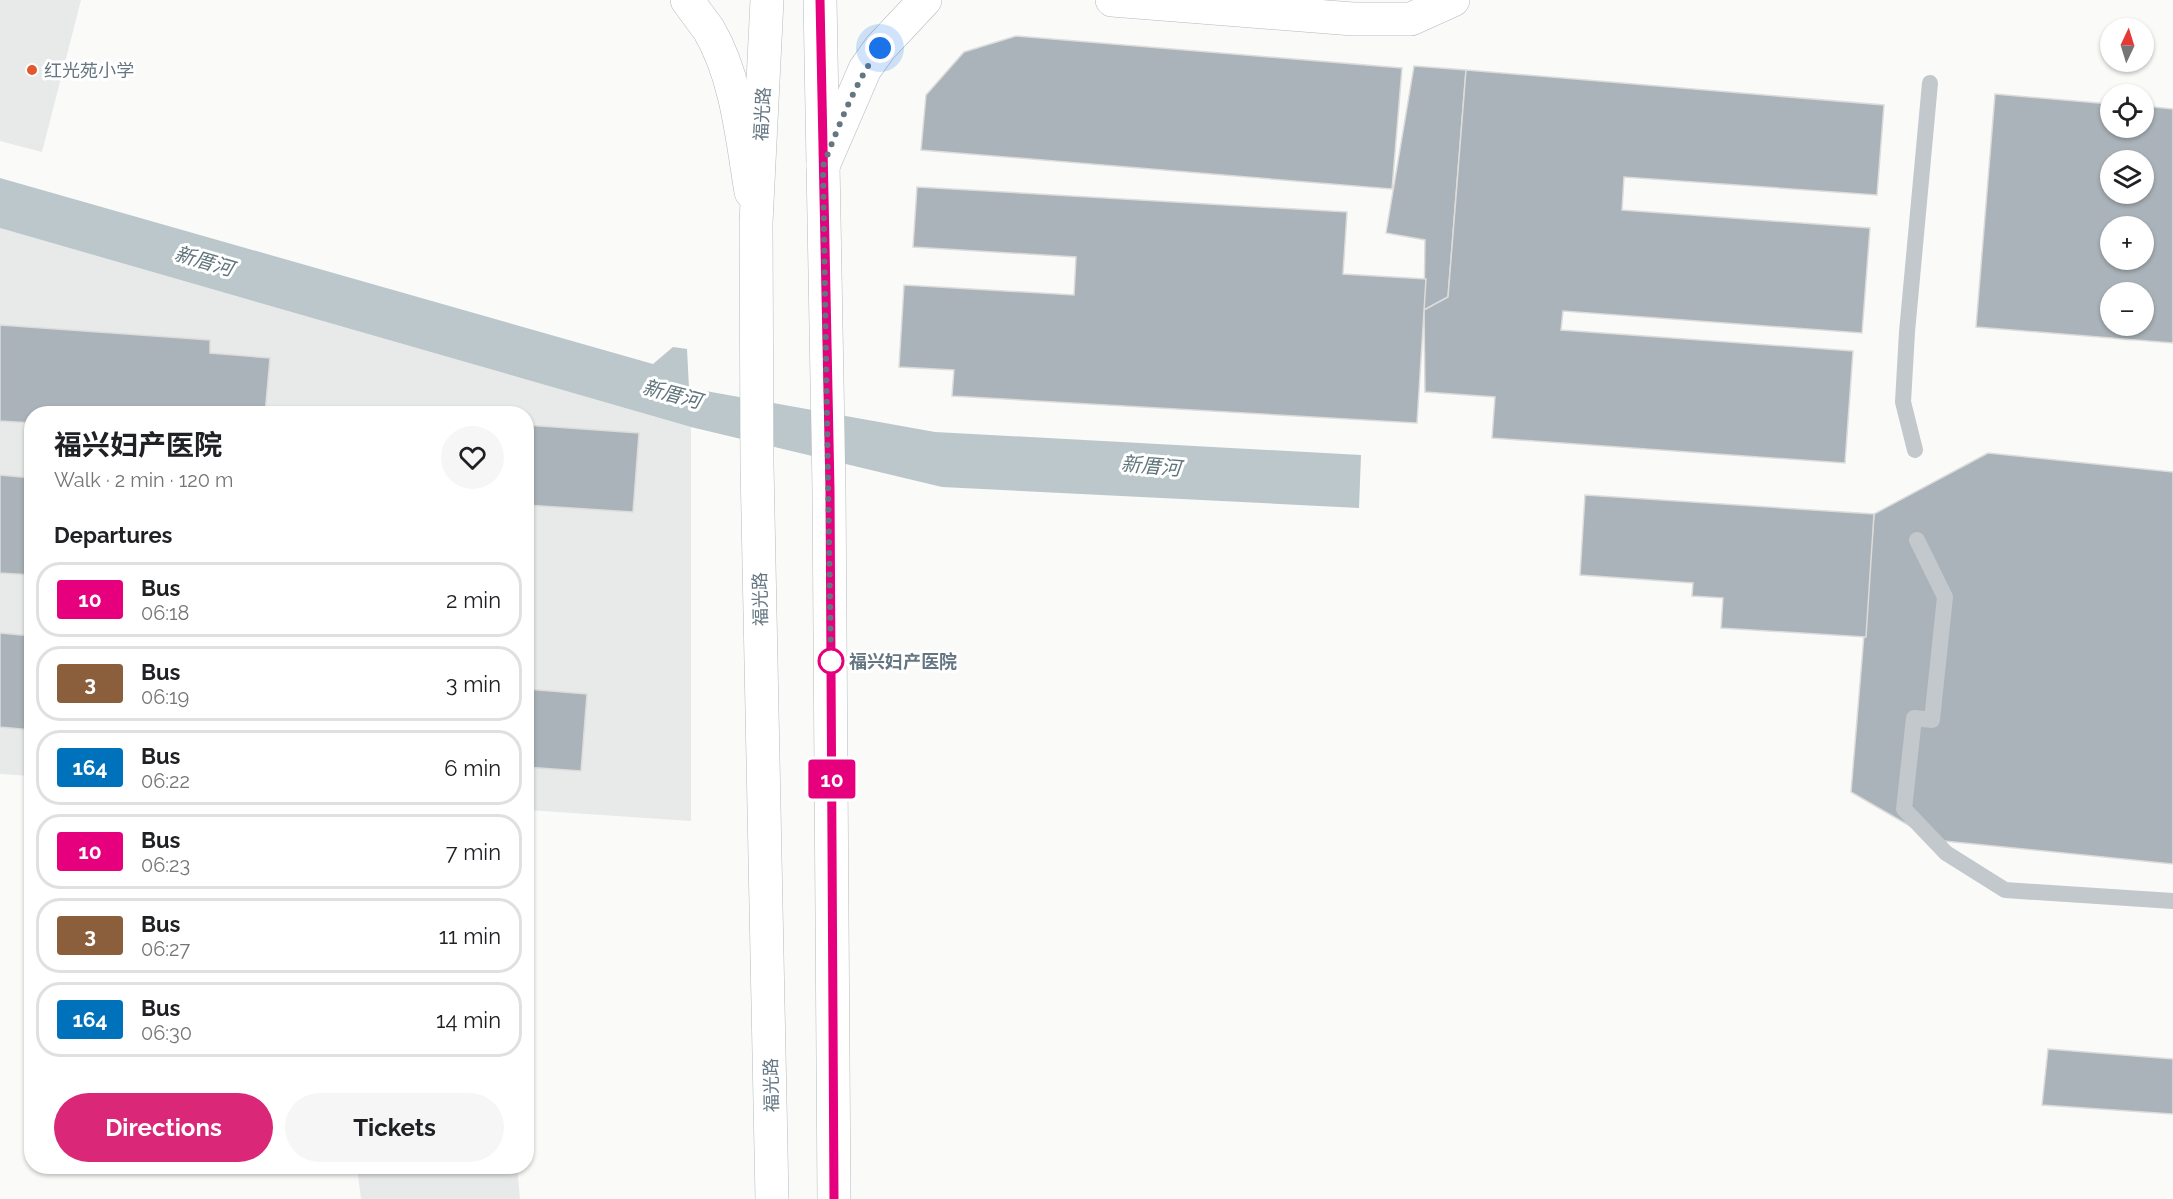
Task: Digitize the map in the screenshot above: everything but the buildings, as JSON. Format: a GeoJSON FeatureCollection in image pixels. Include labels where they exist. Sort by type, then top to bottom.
{"type":"FeatureCollection","features":[{"type":"Feature","properties":{"kind":"main road"},"geometry":{"type":"LineString","coordinates":[[687,0],[709,31],[727,72],[736,105],[756,223]]}},
{"type":"Feature","properties":{"kind":"main road","name":"福光路"},"geometry":{"type":"LineString","coordinates":[[768,0],[756,223],[757,465],[772,1199]]}},
{"type":"Feature","properties":{"kind":"main road"},"geometry":{"type":"LineString","coordinates":[[820,0],[826,387],[830,489],[834,1199]]}},
{"type":"Feature","properties":{"kind":"main road"},"geometry":{"type":"LineString","coordinates":[[823,166],[865,69],[885,41],[925,0]]}},
{"type":"Feature","properties":{"kind":"main road"},"geometry":{"type":"LineString","coordinates":[[1112,0],[1364,19],[1411,19],[1453,0]]}},
{"type":"Feature","properties":{"kind":"lane"},"geometry":{"type":"LineString","coordinates":[[1915,450],[1903,402],[1907,332],[1930,83]]}},
{"type":"Feature","properties":{"kind":"lane"},"geometry":{"type":"LineString","coordinates":[[1917,540],[1945,597],[1932,720],[1914,718],[1904,809],[1946,854],[2005,890],[2173,901]]}},
{"type":"Feature","properties":{"kind":"shaded area","name":"红光苑小学"},"geometry":{"type":"Polygon","coordinates":[[[0,0],[81,0],[42,152],[0,141],[0,0]]]}},
{"type":"Feature","properties":{"kind":"shaded area"},"geometry":{"type":"Polygon","coordinates":[[[0,228],[691,427],[691,821],[534,810],[534,406],[24,406],[24,776],[0,774],[0,228]]]}},
{"type":"Feature","properties":{"kind":"shaded area"},"geometry":{"type":"Polygon","coordinates":[[[358,1174],[518,1174],[520,1199],[361,1199],[358,1174]]]}},
{"type":"Feature","properties":{"kind":"water","name":"新厝河"},"geometry":{"type":"Polygon","coordinates":[[[0,178],[653,364],[673,347],[687,349],[689,388],[935,432],[1361,455],[1359,508],[942,487],[691,427],[0,228],[0,178]]]}},
{"type":"Feature","properties":{"kind":"bus line","name":"10"},"geometry":{"type":"LineString","coordinates":[[820,0],[826,387],[830,489],[834,1199]]}},
{"type":"Feature","properties":{"kind":"place","name":"红光苑小学"},"geometry":{"type":"Point","coordinates":[32,70]}},
{"type":"Feature","properties":{"kind":"place","name":"福兴妇产医院"},"geometry":{"type":"Point","coordinates":[831,661]}},
{"type":"Feature","properties":{"kind":"route"},"geometry":{"type":"LineString","coordinates":[[831,661],[823,166],[852,95],[865,69],[880,48]]}}]}
